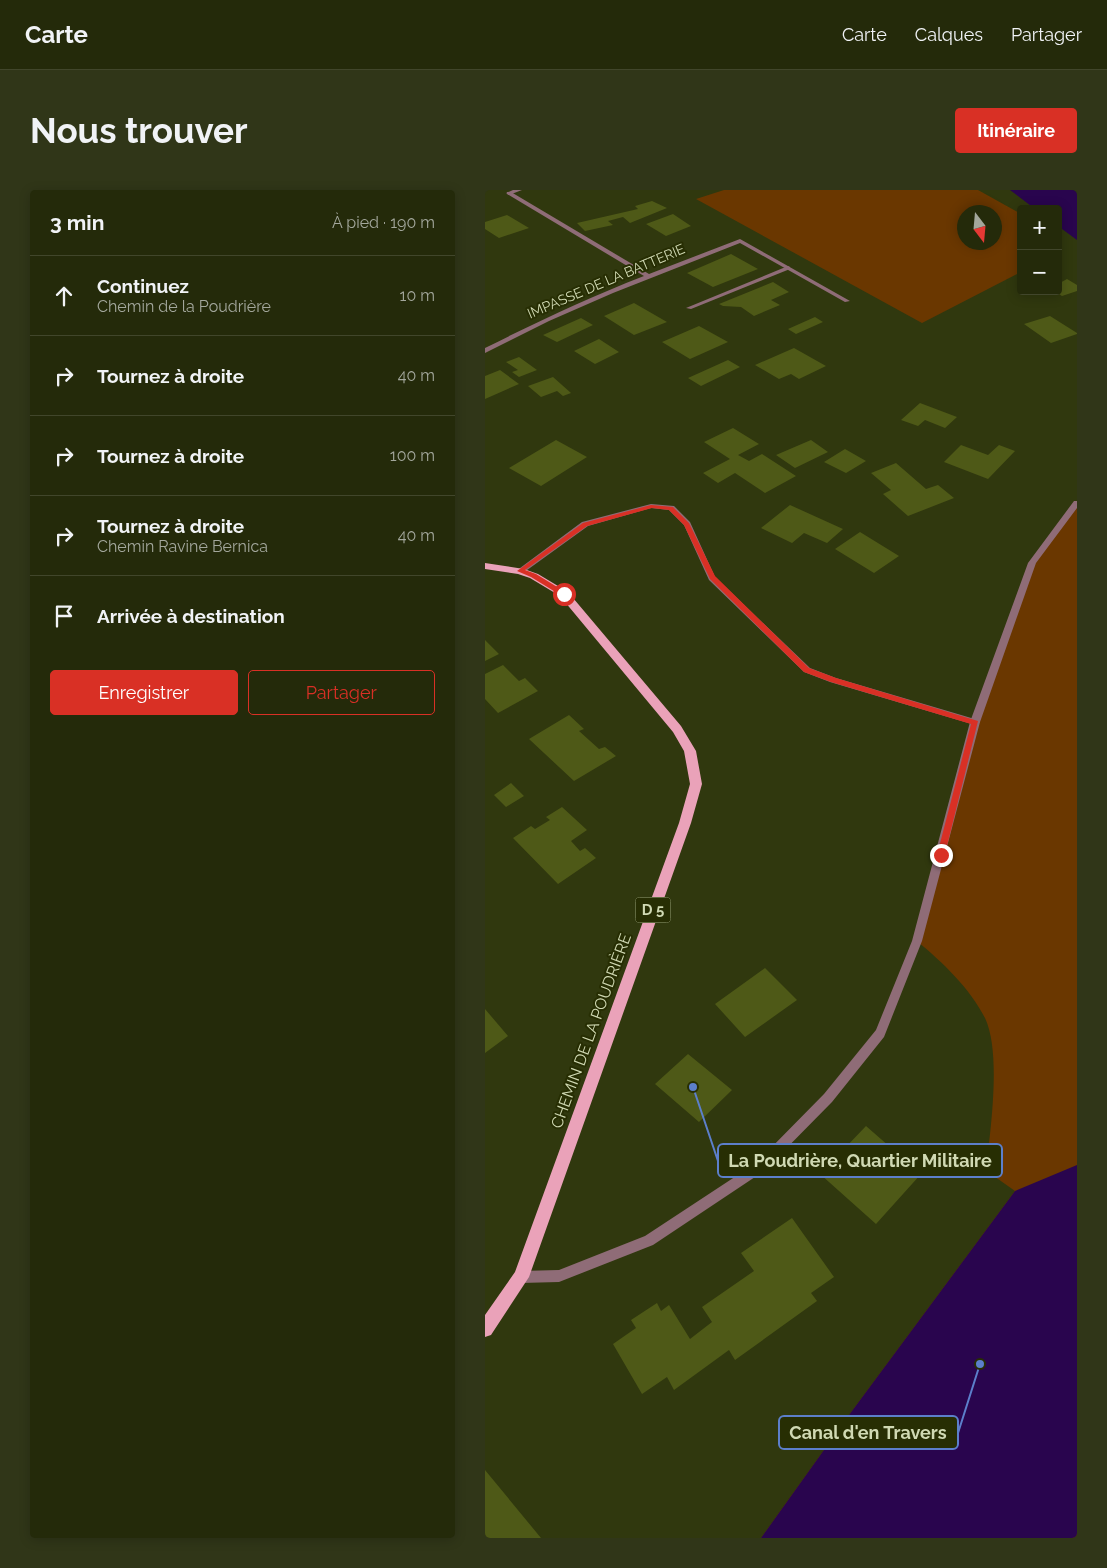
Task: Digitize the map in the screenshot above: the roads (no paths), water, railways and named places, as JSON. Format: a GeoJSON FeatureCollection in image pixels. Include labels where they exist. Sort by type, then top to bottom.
{"type":"FeatureCollection","features":[{"type":"Feature","properties":{"kind":"main road","name":"CHEMIN DE LA POUDRIÈRE"},"geometry":{"type":"LineString","coordinates":[[485,566],[520,571],[534,576],[564,594],[677,728],[690,751],[696,784],[685,824],[521,1277],[485,1329]]}},
{"type":"Feature","properties":{"kind":"street"},"geometry":{"type":"LineString","coordinates":[[519,190],[509,193],[647,275]]}},
{"type":"Feature","properties":{"kind":"street","name":"IMPASSE DE LA BATTERIE"},"geometry":{"type":"LineString","coordinates":[[485,352],[525,330],[647,275],[741,241],[788,268]]}},
{"type":"Feature","properties":{"kind":"street"},"geometry":{"type":"LineString","coordinates":[[689,308],[788,268],[847,301]]}},
{"type":"Feature","properties":{"kind":"street"},"geometry":{"type":"LineString","coordinates":[[521,1277],[559,1276],[649,1241],[760,1167],[828,1098],[880,1033],[917,941],[975,722],[1032,564],[1077,503]]}},
{"type":"Feature","properties":{"kind":"street"},"geometry":{"type":"LineString","coordinates":[[520,571],[585,524],[651,506],[671,508],[687,524],[712,578],[807,670],[833,680],[975,722]]}},
{"type":"Feature","properties":{"kind":"place","name":"La Poudrière, Quartier Militaire"},"geometry":{"type":"Point","coordinates":[693,1087]}},
{"type":"Feature","properties":{"kind":"place","name":"Canal d'en Travers"},"geometry":{"type":"Point","coordinates":[980,1364]}}]}
